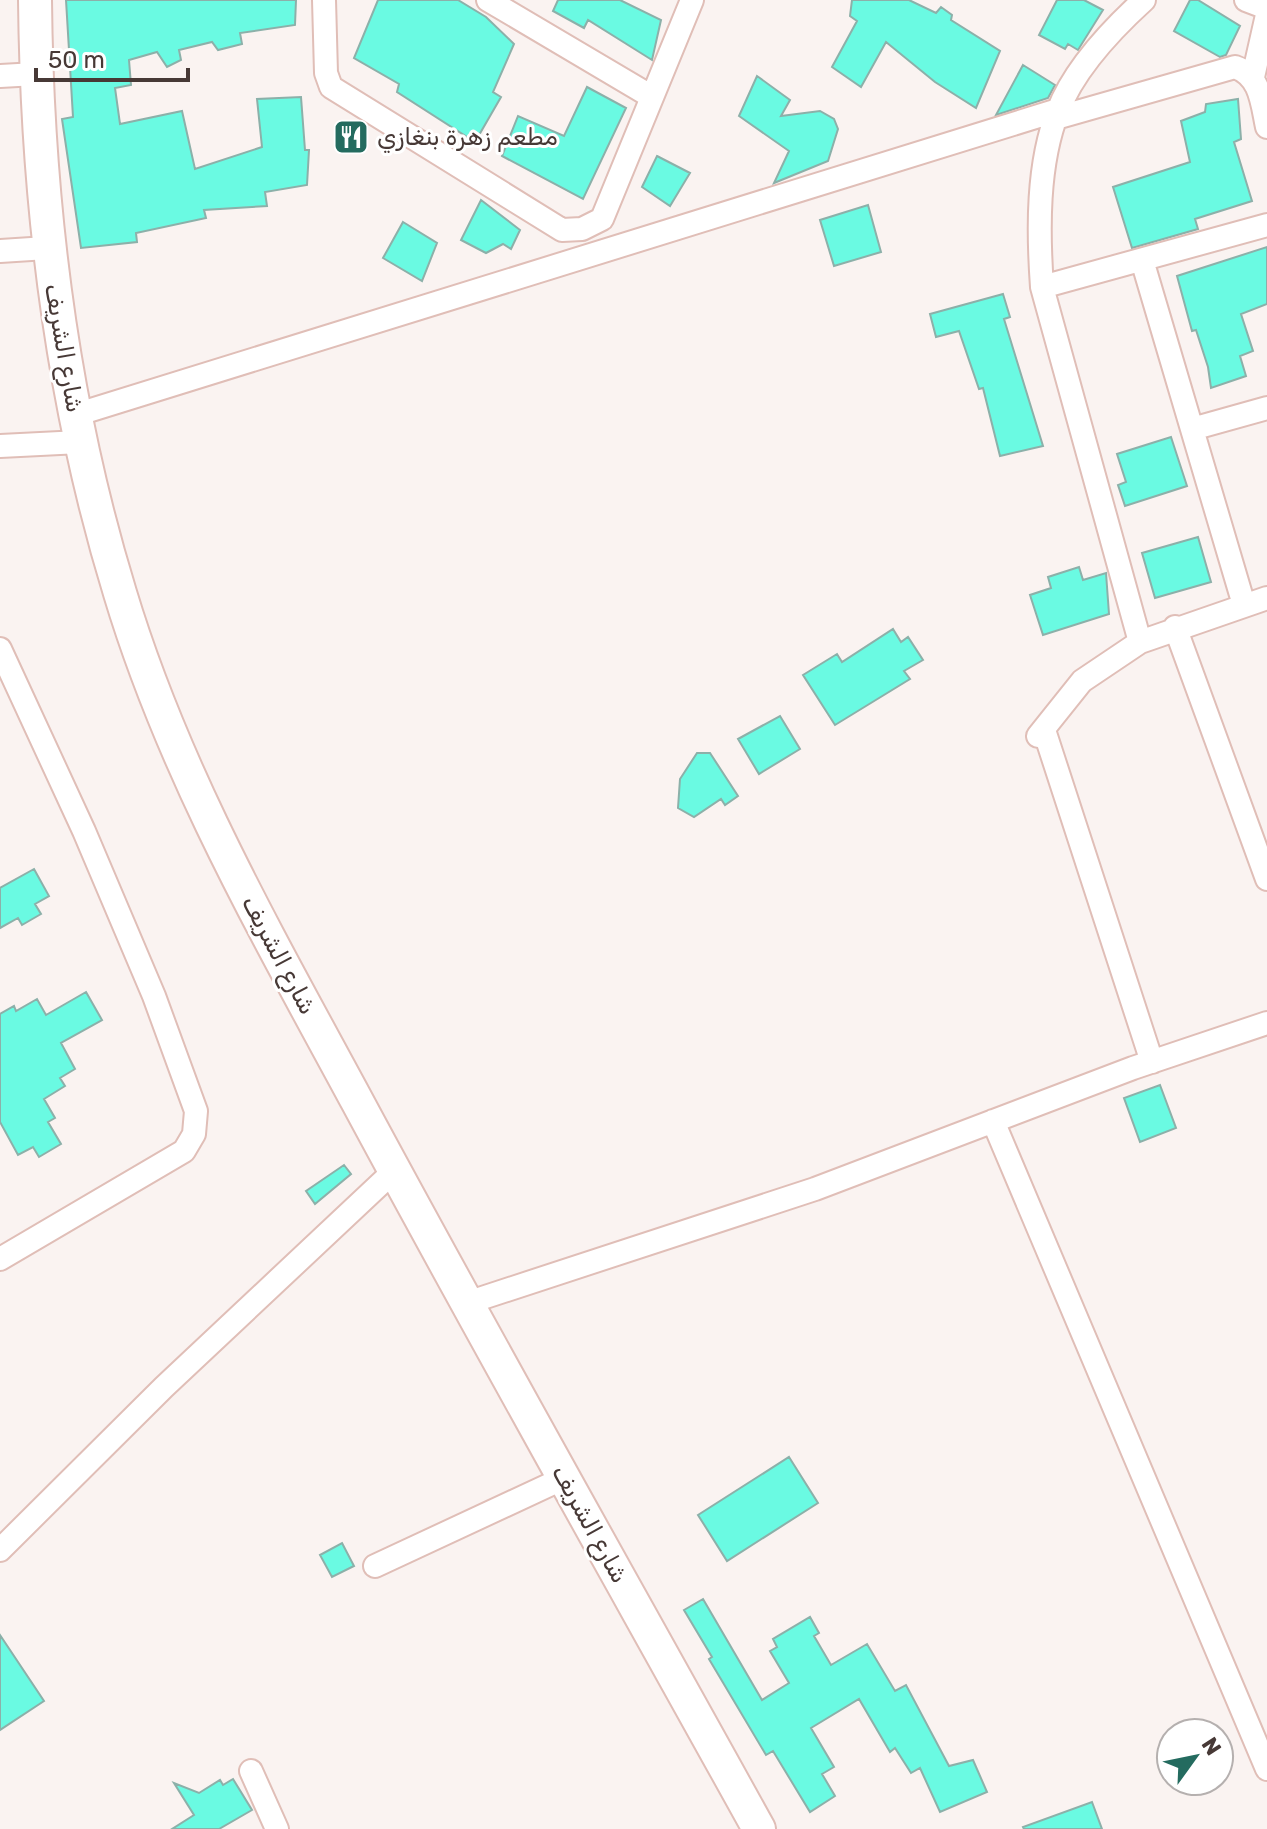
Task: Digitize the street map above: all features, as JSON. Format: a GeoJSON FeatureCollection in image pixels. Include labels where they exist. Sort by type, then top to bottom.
{"type":"FeatureCollection","features":[{"type":"Feature","properties":{"kind":"main road","name":"شارع الشريف"},"geometry":{"type":"LineString","coordinates":[[35,0],[36,74],[47,248],[78,428],[119,592],[149,679],[194,790],[248,898],[394,1171],[759,1829]]}},
{"type":"Feature","properties":{"kind":"street"},"geometry":{"type":"LineString","coordinates":[[324,0],[325,63],[331,87],[562,230],[582,229],[602,219],[692,0]]}},
{"type":"Feature","properties":{"kind":"street"},"geometry":{"type":"LineString","coordinates":[[488,0],[652,97]]}},
{"type":"Feature","properties":{"kind":"street"},"geometry":{"type":"LineString","coordinates":[[1140,642],[1042,287],[1043,183],[1057,114],[1077,75],[1144,0]]}},
{"type":"Feature","properties":{"kind":"street"},"geometry":{"type":"LineString","coordinates":[[1246,0],[1267,8]]}},
{"type":"Feature","properties":{"kind":"street"},"geometry":{"type":"LineString","coordinates":[[1253,77],[1267,15]]}},
{"type":"Feature","properties":{"kind":"street"},"geometry":{"type":"LineString","coordinates":[[0,446],[78,428],[1057,114],[1235,67],[1253,77],[1260,91],[1267,127]]}},
{"type":"Feature","properties":{"kind":"street"},"geometry":{"type":"LineString","coordinates":[[0,76],[36,74]]}},
{"type":"Feature","properties":{"kind":"street"},"geometry":{"type":"LineString","coordinates":[[1042,287],[1267,225]]}},
{"type":"Feature","properties":{"kind":"street"},"geometry":{"type":"LineString","coordinates":[[0,251],[47,248]]}},
{"type":"Feature","properties":{"kind":"street"},"geometry":{"type":"LineString","coordinates":[[1142,260],[1244,605]]}},
{"type":"Feature","properties":{"kind":"street"},"geometry":{"type":"LineString","coordinates":[[1192,429],[1267,408]]}},
{"type":"Feature","properties":{"kind":"street"},"geometry":{"type":"LineString","coordinates":[[1152,1062],[1041,733],[1082,681],[1140,642],[1175,627],[1267,598]]}},
{"type":"Feature","properties":{"kind":"street"},"geometry":{"type":"LineString","coordinates":[[1175,627],[1267,879]]}},
{"type":"Feature","properties":{"kind":"street"},"geometry":{"type":"LineString","coordinates":[[0,649],[5,673],[154,996],[196,1111],[194,1134],[184,1151],[3,1250]]}},
{"type":"Feature","properties":{"kind":"street"},"geometry":{"type":"LineString","coordinates":[[467,1303],[815,1189],[1152,1062],[1267,1023]]}},
{"type":"Feature","properties":{"kind":"street"},"geometry":{"type":"LineString","coordinates":[[993,1121],[1267,1769]]}},
{"type":"Feature","properties":{"kind":"street"},"geometry":{"type":"LineString","coordinates":[[0,1550],[164,1387],[394,1171]]}},
{"type":"Feature","properties":{"kind":"street"},"geometry":{"type":"LineString","coordinates":[[375,1566],[564,1478]]}},
{"type":"Feature","properties":{"kind":"street"},"geometry":{"type":"LineString","coordinates":[[251,1771],[277,1829]]}},
{"type":"Feature","properties":{"kind":"building"},"geometry":{"type":"Polygon","coordinates":[[[66,0],[296,0],[295,25],[240,33],[242,44],[218,50],[212,42],[179,50],[181,60],[167,67],[157,52],[129,60],[131,85],[115,88],[120,124],[182,111],[195,169],[262,147],[257,99],[301,97],[305,150],[309,150],[307,185],[265,192],[267,206],[204,210],[206,218],[136,233],[137,242],[81,248],[62,119],[73,117],[66,0]]]}},
{"type":"Feature","properties":{"kind":"building"},"geometry":{"type":"Polygon","coordinates":[[[378,0],[458,0],[486,17],[514,44],[493,92],[501,97],[475,142],[397,92],[399,84],[354,58],[378,0]]]}},
{"type":"Feature","properties":{"kind":"building"},"geometry":{"type":"Polygon","coordinates":[[[558,0],[620,0],[661,20],[652,60],[588,20],[584,28],[553,11],[558,0]]]}},
{"type":"Feature","properties":{"kind":"building"},"geometry":{"type":"Polygon","coordinates":[[[852,0],[909,0],[936,13],[941,7],[952,15],[951,20],[1000,51],[976,108],[935,82],[886,42],[861,87],[832,67],[857,21],[850,16],[852,0]]]}},
{"type":"Feature","properties":{"kind":"building"},"geometry":{"type":"Polygon","coordinates":[[[1057,0],[1084,0],[1103,10],[1078,50],[1068,44],[1065,49],[1039,35],[1057,0]]]}},
{"type":"Feature","properties":{"kind":"building"},"geometry":{"type":"Polygon","coordinates":[[[1190,0],[1198,0],[1240,26],[1226,55],[1220,57],[1174,31],[1190,0]]]}},
{"type":"Feature","properties":{"kind":"building"},"geometry":{"type":"Polygon","coordinates":[[[1023,65],[1055,85],[1048,98],[996,115],[1023,65]]]}},
{"type":"Feature","properties":{"kind":"building"},"geometry":{"type":"Polygon","coordinates":[[[757,76],[790,100],[781,116],[820,111],[834,119],[838,129],[828,161],[774,183],[789,151],[739,116],[757,76]]]}},
{"type":"Feature","properties":{"kind":"building"},"geometry":{"type":"Polygon","coordinates":[[[587,87],[626,108],[583,199],[502,156],[518,116],[564,136],[587,87]]]}},
{"type":"Feature","properties":{"kind":"building"},"geometry":{"type":"Polygon","coordinates":[[[1238,99],[1241,139],[1234,142],[1252,201],[1195,219],[1198,229],[1132,248],[1113,187],[1190,162],[1181,121],[1205,112],[1206,104],[1238,99]]]}},
{"type":"Feature","properties":{"kind":"building"},"geometry":{"type":"Polygon","coordinates":[[[657,156],[690,173],[670,206],[642,187],[657,156]]]}},
{"type":"Feature","properties":{"kind":"building"},"geometry":{"type":"Polygon","coordinates":[[[481,200],[520,230],[511,249],[503,244],[486,253],[461,240],[481,200]]]}},
{"type":"Feature","properties":{"kind":"building"},"geometry":{"type":"Polygon","coordinates":[[[868,205],[881,252],[834,266],[820,220],[868,205]]]}},
{"type":"Feature","properties":{"kind":"building"},"geometry":{"type":"Polygon","coordinates":[[[403,222],[437,243],[422,281],[383,258],[403,222]]]}},
{"type":"Feature","properties":{"kind":"building"},"geometry":{"type":"Polygon","coordinates":[[[1267,247],[1267,304],[1241,314],[1253,351],[1240,356],[1246,376],[1211,388],[1208,367],[1196,330],[1192,331],[1177,276],[1267,247]]]}},
{"type":"Feature","properties":{"kind":"building"},"geometry":{"type":"Polygon","coordinates":[[[1003,294],[1010,317],[1004,319],[1043,446],[1000,456],[983,388],[979,389],[959,331],[936,337],[930,314],[1003,294]]]}},
{"type":"Feature","properties":{"kind":"building"},"geometry":{"type":"Polygon","coordinates":[[[1171,437],[1187,486],[1125,506],[1118,485],[1126,482],[1117,454],[1171,437]]]}},
{"type":"Feature","properties":{"kind":"building"},"geometry":{"type":"Polygon","coordinates":[[[1198,537],[1211,582],[1155,598],[1142,553],[1198,537]]]}},
{"type":"Feature","properties":{"kind":"building"},"geometry":{"type":"Polygon","coordinates":[[[1079,567],[1083,580],[1106,573],[1109,614],[1043,635],[1030,595],[1051,588],[1048,577],[1079,567]]]}},
{"type":"Feature","properties":{"kind":"building"},"geometry":{"type":"Polygon","coordinates":[[[893,629],[901,642],[908,637],[923,660],[904,671],[910,679],[835,725],[803,675],[837,654],[842,662],[893,629]]]}},
{"type":"Feature","properties":{"kind":"building"},"geometry":{"type":"Polygon","coordinates":[[[780,716],[800,749],[759,774],[738,739],[780,716]]]}},
{"type":"Feature","properties":{"kind":"building"},"geometry":{"type":"Polygon","coordinates":[[[697,753],[710,753],[738,796],[725,805],[721,799],[694,817],[678,808],[680,779],[697,753]]]}},
{"type":"Feature","properties":{"kind":"building"},"geometry":{"type":"Polygon","coordinates":[[[34,869],[49,896],[35,904],[41,914],[22,925],[18,918],[0,928],[0,888],[34,869]]]}},
{"type":"Feature","properties":{"kind":"building"},"geometry":{"type":"Polygon","coordinates":[[[86,992],[102,1020],[61,1043],[75,1069],[60,1078],[65,1086],[44,1099],[55,1118],[48,1122],[61,1144],[39,1157],[33,1147],[18,1155],[0,1122],[0,1014],[14,1006],[16,1011],[37,999],[46,1015],[86,992]]]}},
{"type":"Feature","properties":{"kind":"building"},"geometry":{"type":"Polygon","coordinates":[[[1160,1085],[1176,1128],[1140,1142],[1124,1098],[1160,1085]]]}},
{"type":"Feature","properties":{"kind":"building"},"geometry":{"type":"Polygon","coordinates":[[[344,1165],[351,1174],[315,1204],[306,1191],[344,1165]]]}},
{"type":"Feature","properties":{"kind":"building"},"geometry":{"type":"Polygon","coordinates":[[[789,1457],[818,1503],[727,1561],[698,1515],[789,1457]]]}},
{"type":"Feature","properties":{"kind":"building"},"geometry":{"type":"Polygon","coordinates":[[[342,1543],[354,1566],[332,1577],[320,1555],[342,1543]]]}},
{"type":"Feature","properties":{"kind":"building"},"geometry":{"type":"Polygon","coordinates":[[[703,1599],[762,1700],[789,1683],[770,1651],[777,1647],[773,1639],[810,1617],[819,1633],[814,1636],[831,1665],[867,1644],[895,1691],[906,1685],[949,1766],[973,1760],[987,1792],[940,1812],[920,1768],[911,1773],[895,1748],[890,1752],[859,1699],[811,1728],[834,1767],[822,1774],[835,1796],[810,1812],[773,1751],[766,1755],[684,1610],[703,1599]]]}},
{"type":"Feature","properties":{"kind":"building"},"geometry":{"type":"Polygon","coordinates":[[[0,1635],[44,1701],[0,1730],[0,1635]]]}},
{"type":"Feature","properties":{"kind":"building"},"geometry":{"type":"Polygon","coordinates":[[[233,1779],[252,1810],[219,1829],[172,1829],[194,1815],[174,1783],[199,1793],[220,1780],[223,1785],[233,1779]]]}},
{"type":"Feature","properties":{"kind":"building"},"geometry":{"type":"Polygon","coordinates":[[[1092,1802],[1102,1829],[1023,1827],[1092,1802]]]}},
{"type":"Feature","properties":{"kind":"place","name":"مطعم زهرة بنغازي"},"geometry":{"type":"Point","coordinates":[351,137]}}]}
